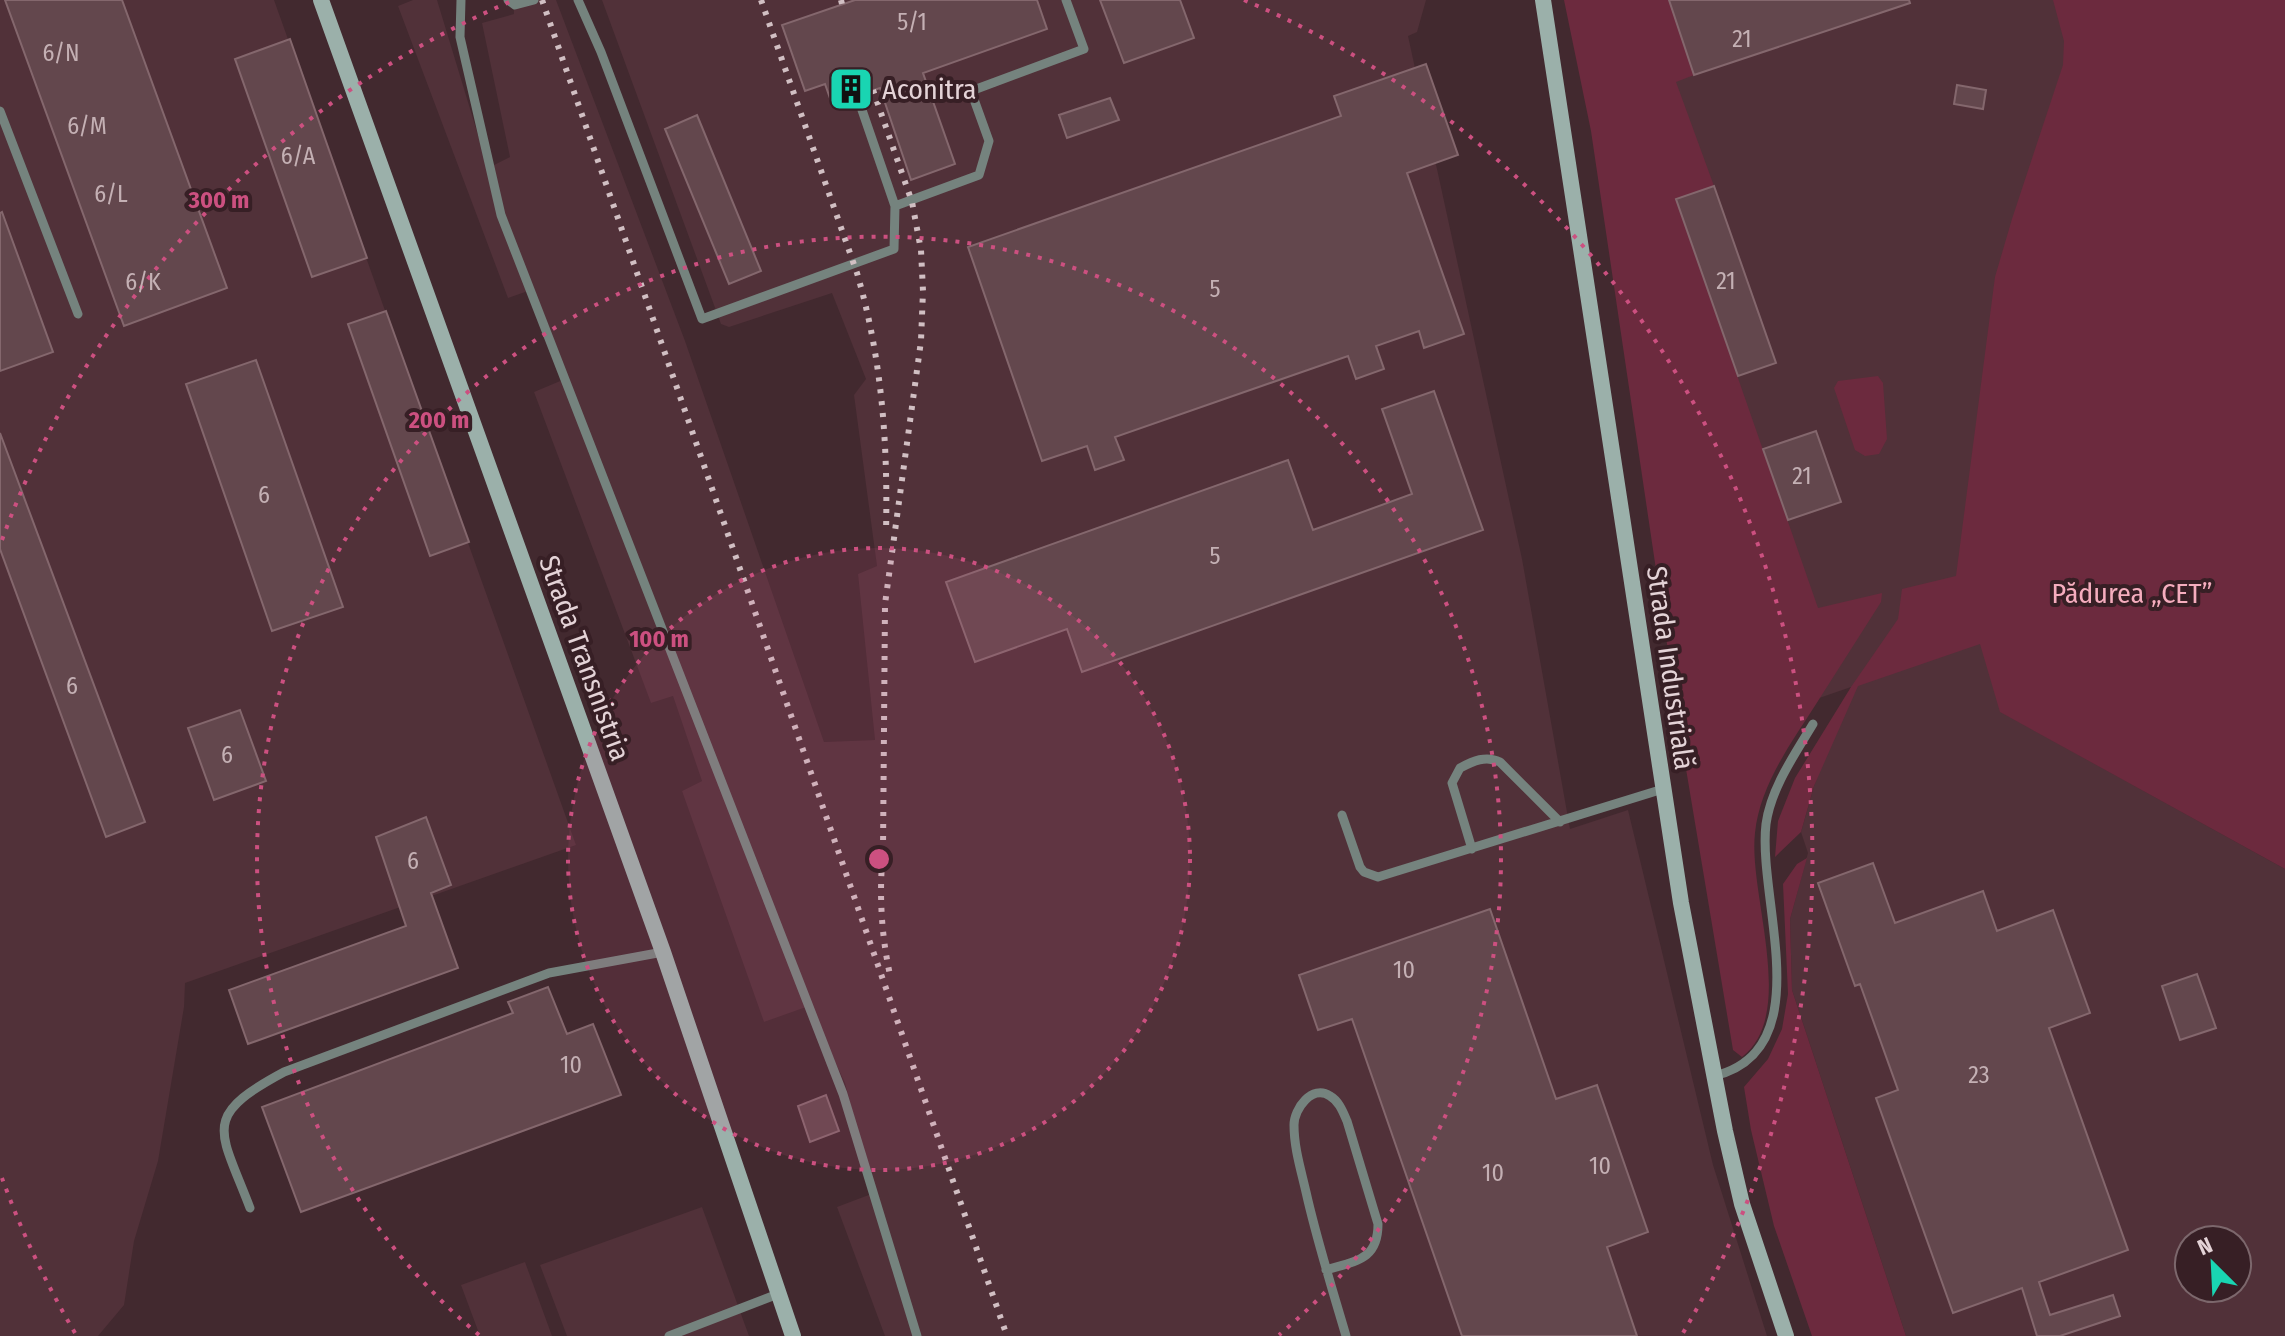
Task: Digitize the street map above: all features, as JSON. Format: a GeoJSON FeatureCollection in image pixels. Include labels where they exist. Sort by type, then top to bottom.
{"type":"FeatureCollection","features":[{"type":"Feature","properties":{"kind":"street","name":"Strada Transnistria"},"geometry":{"type":"LineString","coordinates":[[321,0],[663,952],[793,1336]]}},
{"type":"Feature","properties":{"kind":"street","name":"Strada Industrială"},"geometry":{"type":"LineString","coordinates":[[1543,0],[1663,789],[1714,1076],[1742,1204],[1786,1336]]}},
{"type":"Feature","properties":{"kind":"lane"},"geometry":{"type":"LineString","coordinates":[[461,0],[460,37],[501,215],[843,1094],[917,1336]]}},
{"type":"Feature","properties":{"kind":"lane"},"geometry":{"type":"LineString","coordinates":[[508,0],[515,5],[534,0]]}},
{"type":"Feature","properties":{"kind":"lane"},"geometry":{"type":"LineString","coordinates":[[578,0],[601,52],[702,319],[894,249],[895,206],[862,110]]}},
{"type":"Feature","properties":{"kind":"lane"},"geometry":{"type":"LineString","coordinates":[[895,206],[979,175],[989,141],[971,91],[1084,49],[1066,0]]}},
{"type":"Feature","properties":{"kind":"lane"},"geometry":{"type":"LineString","coordinates":[[0,111],[78,314]]}},
{"type":"Feature","properties":{"kind":"lane"},"geometry":{"type":"LineString","coordinates":[[1714,1076],[1738,1068],[1761,1049],[1775,1016],[1776,978],[1770,895],[1764,861],[1767,819],[1788,765],[1813,724]]}},
{"type":"Feature","properties":{"kind":"lane"},"geometry":{"type":"LineString","coordinates":[[1472,849],[1452,783],[1460,768],[1482,759],[1500,762],[1560,822]]}},
{"type":"Feature","properties":{"kind":"lane"},"geometry":{"type":"LineString","coordinates":[[1342,815],[1360,867],[1370,876],[1378,877],[1663,789]]}},
{"type":"Feature","properties":{"kind":"lane"},"geometry":{"type":"LineString","coordinates":[[250,1208],[223,1137],[225,1116],[237,1100],[254,1088],[284,1072],[549,973],[663,952]]}},
{"type":"Feature","properties":{"kind":"lane"},"geometry":{"type":"LineString","coordinates":[[1326,1270],[1371,1252],[1378,1242],[1378,1224],[1347,1121],[1340,1105],[1323,1093],[1309,1097],[1297,1108],[1294,1122],[1297,1153],[1326,1270],[1346,1336]]}},
{"type":"Feature","properties":{"kind":"lane"},"geometry":{"type":"LineString","coordinates":[[669,1336],[778,1294]]}},
{"type":"Feature","properties":{"kind":"shaded area"},"geometry":{"type":"Polygon","coordinates":[[[0,0],[274,0],[576,845],[185,983],[184,1007],[158,1161],[134,1241],[124,1305],[98,1336],[0,1336],[0,0]]]}},
{"type":"Feature","properties":{"kind":"shaded area"},"geometry":{"type":"Polygon","coordinates":[[[413,0],[437,0],[488,168],[510,157],[482,23],[514,14],[514,0],[556,0],[685,341],[824,742],[875,740],[858,574],[877,566],[854,395],[866,379],[832,293],[729,327],[721,324],[602,0],[1426,0],[1417,32],[1408,36],[1522,559],[1570,829],[1628,810],[1713,1165],[1767,1336],[885,1336],[837,1207],[874,1193],[845,1083],[809,1006],[764,1022],[682,791],[702,781],[673,696],[651,703],[534,392],[565,379],[528,291],[508,298],[398,6],[413,0]]]}},
{"type":"Feature","properties":{"kind":"shaded area"},"geometry":{"type":"Polygon","coordinates":[[[1601,0],[2083,0],[2001,712],[2285,869],[2285,1336],[1906,1336],[1792,990],[1790,919],[1808,853],[1801,832],[1814,786],[1851,687],[1703,738],[1601,0]]]}},
{"type":"Feature","properties":{"kind":"shaded area"},"geometry":{"type":"Polygon","coordinates":[[[702,1207],[749,1336],[567,1336],[540,1265],[702,1207]]]}},
{"type":"Feature","properties":{"kind":"shaded area"},"geometry":{"type":"Polygon","coordinates":[[[525,1262],[552,1336],[480,1336],[461,1285],[525,1262]]]}},
{"type":"Feature","properties":{"kind":"green space"},"geometry":{"type":"Polygon","coordinates":[[[1564,0],[1669,0],[1694,75],[1676,82],[1714,186],[1676,200],[1818,608],[1882,593],[1881,602],[1788,748],[1763,797],[1755,833],[1755,858],[1767,952],[1767,1012],[1758,1038],[1742,1057],[1733,1050],[1682,745],[1591,131],[1564,0]]]}},
{"type":"Feature","properties":{"kind":"green space","name":"Pădurea „CET”"},"geometry":{"type":"Polygon","coordinates":[[[2053,0],[2285,0],[2285,869],[2000,712],[1980,644],[1858,686],[1814,786],[1801,832],[1775,857],[1778,821],[1795,778],[1851,687],[1898,619],[1902,589],[1956,576],[1995,277],[2063,65],[2064,41],[2053,0]]]}},
{"type":"Feature","properties":{"kind":"green space"},"geometry":{"type":"Polygon","coordinates":[[[1878,376],[1883,383],[1887,439],[1879,454],[1865,456],[1855,450],[1834,388],[1838,381],[1878,376]]]}},
{"type":"Feature","properties":{"kind":"green space"},"geometry":{"type":"Polygon","coordinates":[[[1807,858],[1790,919],[1792,990],[1906,1336],[1812,1336],[1774,1226],[1751,1130],[1744,1087],[1768,1059],[1782,1029],[1788,994],[1783,884],[1797,864],[1807,858]]]}},
{"type":"Feature","properties":{"kind":"building"},"geometry":{"type":"Polygon","coordinates":[[[5,0],[122,0],[227,288],[124,326],[5,0]]]}},
{"type":"Feature","properties":{"kind":"building","name":"Aconitra"},"geometry":{"type":"Polygon","coordinates":[[[855,0],[1037,0],[1047,29],[923,73],[955,164],[911,180],[880,88],[832,104],[825,84],[805,91],[782,25],[855,0]]]}},
{"type":"Feature","properties":{"kind":"building"},"geometry":{"type":"Polygon","coordinates":[[[1100,0],[1180,0],[1194,38],[1124,63],[1100,0]]]}},
{"type":"Feature","properties":{"kind":"building"},"geometry":{"type":"Polygon","coordinates":[[[1669,0],[1909,0],[1910,3],[1694,75],[1669,0]]]}},
{"type":"Feature","properties":{"kind":"building"},"geometry":{"type":"Polygon","coordinates":[[[290,39],[367,258],[312,277],[235,59],[290,39]]]}},
{"type":"Feature","properties":{"kind":"building"},"geometry":{"type":"Polygon","coordinates":[[[1426,64],[1458,155],[1407,173],[1464,334],[1424,348],[1419,331],[1376,346],[1384,369],[1356,379],[1348,356],[1115,437],[1124,460],[1095,470],[1087,446],[1042,461],[968,247],[1341,116],[1334,96],[1426,64]]]}},
{"type":"Feature","properties":{"kind":"building"},"geometry":{"type":"Polygon","coordinates":[[[1957,85],[1986,90],[1983,109],[1954,104],[1957,85]]]}},
{"type":"Feature","properties":{"kind":"building"},"geometry":{"type":"Polygon","coordinates":[[[1110,98],[1119,120],[1067,138],[1059,115],[1110,98]]]}},
{"type":"Feature","properties":{"kind":"building"},"geometry":{"type":"Polygon","coordinates":[[[697,115],[761,271],[729,284],[665,129],[697,115]]]}},
{"type":"Feature","properties":{"kind":"building"},"geometry":{"type":"Polygon","coordinates":[[[1714,186],[1776,363],[1738,376],[1676,199],[1714,186]]]}},
{"type":"Feature","properties":{"kind":"building"},"geometry":{"type":"Polygon","coordinates":[[[0,213],[53,352],[0,371],[0,213]]]}},
{"type":"Feature","properties":{"kind":"building"},"geometry":{"type":"Polygon","coordinates":[[[386,311],[469,542],[430,556],[348,324],[386,311]]]}},
{"type":"Feature","properties":{"kind":"building"},"geometry":{"type":"Polygon","coordinates":[[[256,360],[343,607],[272,631],[186,384],[256,360]]]}},
{"type":"Feature","properties":{"kind":"building"},"geometry":{"type":"Polygon","coordinates":[[[1434,391],[1483,530],[1082,672],[1067,629],[975,662],[946,582],[1288,460],[1313,530],[1412,494],[1382,409],[1434,391]]]}},
{"type":"Feature","properties":{"kind":"building"},"geometry":{"type":"Polygon","coordinates":[[[1816,431],[1841,502],[1788,520],[1763,449],[1816,431]]]}},
{"type":"Feature","properties":{"kind":"building"},"geometry":{"type":"Polygon","coordinates":[[[0,433],[145,822],[106,837],[0,549],[0,433]]]}},
{"type":"Feature","properties":{"kind":"building"},"geometry":{"type":"Polygon","coordinates":[[[240,710],[266,781],[214,800],[188,728],[240,710]]]}},
{"type":"Feature","properties":{"kind":"building"},"geometry":{"type":"Polygon","coordinates":[[[426,817],[451,885],[431,893],[458,968],[248,1044],[229,990],[406,926],[376,837],[426,817]]]}},
{"type":"Feature","properties":{"kind":"building"},"geometry":{"type":"Polygon","coordinates":[[[1873,863],[1895,923],[1983,891],[1997,931],[2053,910],[2090,1013],[2049,1028],[2128,1250],[2039,1282],[2050,1315],[2113,1295],[2120,1316],[2060,1336],[2037,1336],[2022,1288],[1953,1313],[1876,1098],[1898,1090],[1860,984],[1855,986],[1818,883],[1873,863]]]}},
{"type":"Feature","properties":{"kind":"building"},"geometry":{"type":"Polygon","coordinates":[[[1490,909],[1556,1099],[1597,1085],[1648,1232],[1607,1247],[1637,1336],[1462,1336],[1352,1019],[1318,1030],[1299,975],[1490,909]]]}},
{"type":"Feature","properties":{"kind":"building"},"geometry":{"type":"Polygon","coordinates":[[[2197,974],[2216,1028],[2180,1040],[2162,986],[2197,974]]]}},
{"type":"Feature","properties":{"kind":"building"},"geometry":{"type":"Polygon","coordinates":[[[548,987],[567,1034],[593,1024],[621,1095],[301,1212],[262,1107],[513,1013],[508,1002],[548,987]]]}},
{"type":"Feature","properties":{"kind":"building"},"geometry":{"type":"Polygon","coordinates":[[[826,1095],[839,1131],[810,1142],[798,1106],[826,1095]]]}},
{"type":"Feature","properties":{"kind":"railway"},"geometry":{"type":"LineString","coordinates":[[542,0],[1007,1336]]}},
{"type":"Feature","properties":{"kind":"railway"},"geometry":{"type":"LineString","coordinates":[[761,0],[866,305],[882,402],[886,532]]}},
{"type":"Feature","properties":{"kind":"railway"},"geometry":{"type":"LineString","coordinates":[[841,0],[842,4]]}},
{"type":"Feature","properties":{"kind":"railway"},"geometry":{"type":"LineString","coordinates":[[873,90],[912,202],[921,250],[923,291],[921,341],[885,604],[881,898],[890,975]]}},
{"type":"Feature","properties":{"kind":"place","name":"Aconitra"},"geometry":{"type":"Point","coordinates":[851,89]}}]}
